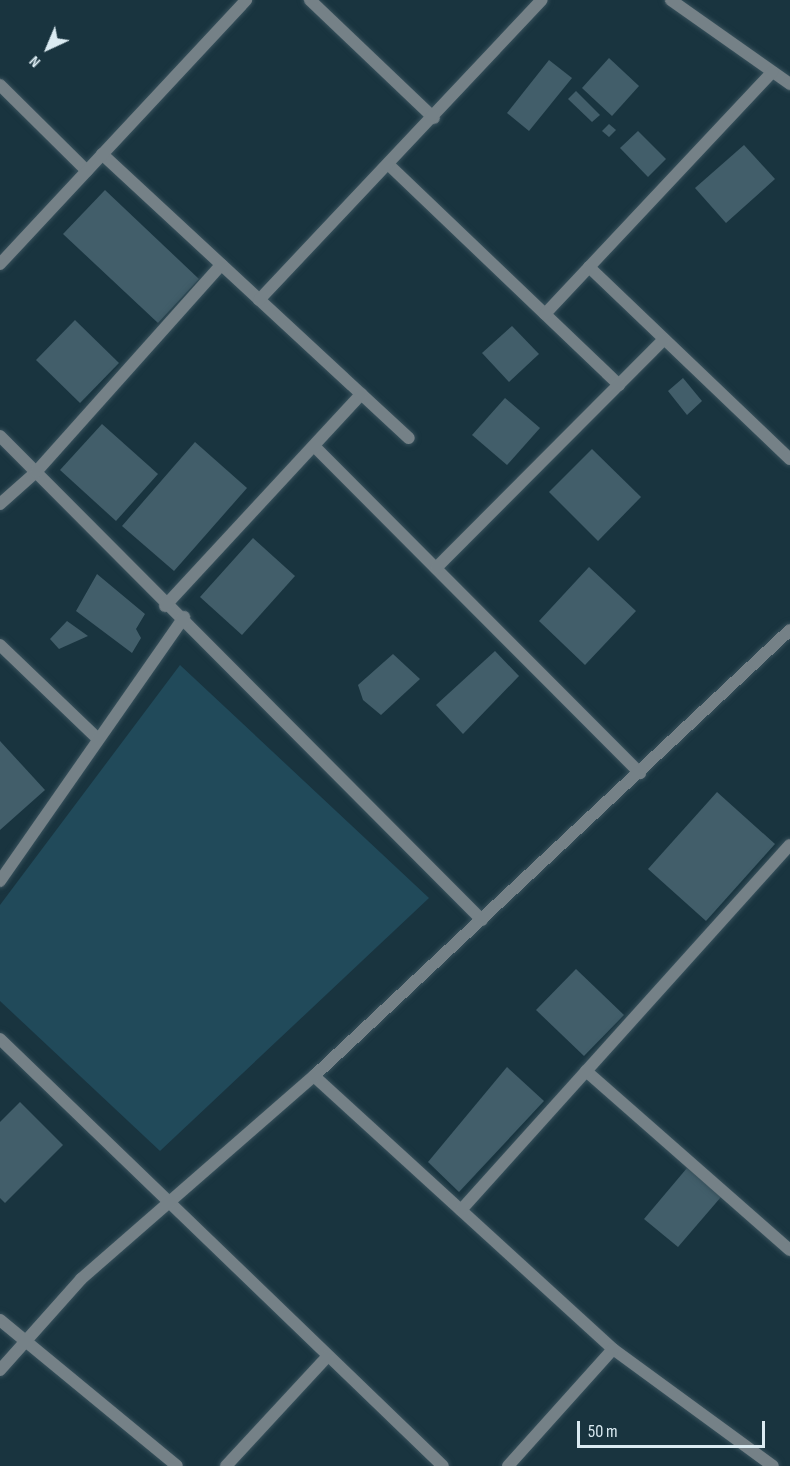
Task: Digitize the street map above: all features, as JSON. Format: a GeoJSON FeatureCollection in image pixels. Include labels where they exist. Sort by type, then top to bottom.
{"type":"FeatureCollection","features":[{"type":"Feature","properties":{"kind":"street"},"geometry":{"type":"LineString","coordinates":[[0,264],[246,0]]}},
{"type":"Feature","properties":{"kind":"street"},"geometry":{"type":"LineString","coordinates":[[310,0],[435,118]]}},
{"type":"Feature","properties":{"kind":"street"},"geometry":{"type":"LineString","coordinates":[[259,300],[390,166],[542,0]]}},
{"type":"Feature","properties":{"kind":"street"},"geometry":{"type":"LineString","coordinates":[[671,0],[790,84]]}},
{"type":"Feature","properties":{"kind":"street"},"geometry":{"type":"LineString","coordinates":[[545,314],[772,72]]}},
{"type":"Feature","properties":{"kind":"street"},"geometry":{"type":"LineString","coordinates":[[0,85],[87,171]]}},
{"type":"Feature","properties":{"kind":"street"},"geometry":{"type":"LineString","coordinates":[[102,154],[409,438]]}},
{"type":"Feature","properties":{"kind":"street"},"geometry":{"type":"LineString","coordinates":[[390,166],[619,385]]}},
{"type":"Feature","properties":{"kind":"street"},"geometry":{"type":"LineString","coordinates":[[0,504],[36,472],[221,265]]}},
{"type":"Feature","properties":{"kind":"street"},"geometry":{"type":"LineString","coordinates":[[589,267],[790,459]]}},
{"type":"Feature","properties":{"kind":"street"},"geometry":{"type":"LineString","coordinates":[[436,568],[664,339]]}},
{"type":"Feature","properties":{"kind":"street"},"geometry":{"type":"LineString","coordinates":[[165,606],[361,394]]}},
{"type":"Feature","properties":{"kind":"street"},"geometry":{"type":"LineString","coordinates":[[0,436],[165,606],[184,617],[482,920]]}},
{"type":"Feature","properties":{"kind":"street"},"geometry":{"type":"LineString","coordinates":[[314,446],[640,773]]}},
{"type":"Feature","properties":{"kind":"street"},"geometry":{"type":"LineString","coordinates":[[0,881],[184,617]]}},
{"type":"Feature","properties":{"kind":"street"},"geometry":{"type":"LineString","coordinates":[[0,1370],[81,1279],[170,1199],[314,1076],[790,630]]}},
{"type":"Feature","properties":{"kind":"street"},"geometry":{"type":"LineString","coordinates":[[0,645],[98,739]]}},
{"type":"Feature","properties":{"kind":"street"},"geometry":{"type":"LineString","coordinates":[[461,1210],[790,845]]}},
{"type":"Feature","properties":{"kind":"street"},"geometry":{"type":"LineString","coordinates":[[0,1039],[170,1199],[327,1357],[443,1466]]}},
{"type":"Feature","properties":{"kind":"street"},"geometry":{"type":"LineString","coordinates":[[586,1071],[790,1250]]}},
{"type":"Feature","properties":{"kind":"street"},"geometry":{"type":"LineString","coordinates":[[314,1076],[613,1349],[773,1466]]}},
{"type":"Feature","properties":{"kind":"street"},"geometry":{"type":"LineString","coordinates":[[0,1320],[177,1466]]}},
{"type":"Feature","properties":{"kind":"street"},"geometry":{"type":"LineString","coordinates":[[508,1466],[613,1349]]}},
{"type":"Feature","properties":{"kind":"street"},"geometry":{"type":"LineString","coordinates":[[226,1466],[327,1357]]}},
{"type":"Feature","properties":{"kind":"shaded area"},"geometry":{"type":"Polygon","coordinates":[[[180,665],[429,898],[160,1151],[0,1001],[0,905],[180,665]]]}},
{"type":"Feature","properties":{"kind":"building"},"geometry":{"type":"Polygon","coordinates":[[[609,58],[639,86],[612,116],[582,88],[609,58]]]}},
{"type":"Feature","properties":{"kind":"building"},"geometry":{"type":"Polygon","coordinates":[[[549,60],[572,78],[529,131],[507,113],[549,60]]]}},
{"type":"Feature","properties":{"kind":"building"},"geometry":{"type":"Polygon","coordinates":[[[576,91],[600,115],[592,122],[568,99],[576,91]]]}},
{"type":"Feature","properties":{"kind":"building"},"geometry":{"type":"Polygon","coordinates":[[[609,124],[616,130],[609,137],[602,131],[609,124]]]}},
{"type":"Feature","properties":{"kind":"building"},"geometry":{"type":"Polygon","coordinates":[[[638,131],[666,159],[648,177],[620,148],[638,131]]]}},
{"type":"Feature","properties":{"kind":"building"},"geometry":{"type":"Polygon","coordinates":[[[744,145],[775,179],[726,223],[695,188],[744,145]]]}},
{"type":"Feature","properties":{"kind":"building"},"geometry":{"type":"Polygon","coordinates":[[[105,190],[199,279],[158,323],[63,234],[105,190]]]}},
{"type":"Feature","properties":{"kind":"building"},"geometry":{"type":"Polygon","coordinates":[[[75,320],[119,363],[80,403],[36,360],[75,320]]]}},
{"type":"Feature","properties":{"kind":"building"},"geometry":{"type":"Polygon","coordinates":[[[512,326],[539,354],[509,382],[482,353],[512,326]]]}},
{"type":"Feature","properties":{"kind":"building"},"geometry":{"type":"Polygon","coordinates":[[[683,378],[702,401],[687,415],[668,391],[683,378]]]}},
{"type":"Feature","properties":{"kind":"building"},"geometry":{"type":"Polygon","coordinates":[[[505,398],[540,428],[507,465],[472,435],[505,398]]]}},
{"type":"Feature","properties":{"kind":"building"},"geometry":{"type":"Polygon","coordinates":[[[102,424],[158,474],[116,521],[60,470],[102,424]]]}},
{"type":"Feature","properties":{"kind":"building"},"geometry":{"type":"Polygon","coordinates":[[[195,442],[247,488],[174,571],[122,526],[195,442]]]}},
{"type":"Feature","properties":{"kind":"building"},"geometry":{"type":"Polygon","coordinates":[[[592,449],[641,497],[598,541],[549,492],[592,449]]]}},
{"type":"Feature","properties":{"kind":"building"},"geometry":{"type":"Polygon","coordinates":[[[253,538],[295,576],[242,635],[200,597],[253,538]]]}},
{"type":"Feature","properties":{"kind":"building"},"geometry":{"type":"Polygon","coordinates":[[[589,567],[636,611],[585,665],[539,621],[589,567]]]}},
{"type":"Feature","properties":{"kind":"building"},"geometry":{"type":"Polygon","coordinates":[[[97,574],[145,614],[136,629],[141,638],[132,653],[76,611],[97,574]]]}},
{"type":"Feature","properties":{"kind":"building"},"geometry":{"type":"Polygon","coordinates":[[[67,621],[88,636],[59,649],[50,639],[67,621]]]}},
{"type":"Feature","properties":{"kind":"building"},"geometry":{"type":"Polygon","coordinates":[[[495,651],[519,676],[463,734],[436,705],[495,651]]]}},
{"type":"Feature","properties":{"kind":"building"},"geometry":{"type":"Polygon","coordinates":[[[393,654],[420,679],[381,715],[363,700],[358,685],[393,654]]]}},
{"type":"Feature","properties":{"kind":"building"},"geometry":{"type":"Polygon","coordinates":[[[0,741],[45,790],[0,830],[0,741]]]}},
{"type":"Feature","properties":{"kind":"building"},"geometry":{"type":"Polygon","coordinates":[[[717,792],[775,844],[706,921],[648,869],[717,792]]]}},
{"type":"Feature","properties":{"kind":"building"},"geometry":{"type":"Polygon","coordinates":[[[576,969],[624,1015],[584,1056],[536,1010],[576,969]]]}},
{"type":"Feature","properties":{"kind":"building"},"geometry":{"type":"Polygon","coordinates":[[[507,1067],[544,1101],[459,1192],[428,1162],[507,1067]]]}},
{"type":"Feature","properties":{"kind":"building"},"geometry":{"type":"Polygon","coordinates":[[[20,1102],[63,1145],[5,1203],[0,1198],[0,1122],[20,1102]]]}},
{"type":"Feature","properties":{"kind":"building"},"geometry":{"type":"Polygon","coordinates":[[[687,1168],[721,1197],[678,1247],[644,1219],[687,1168]]]}}]}
